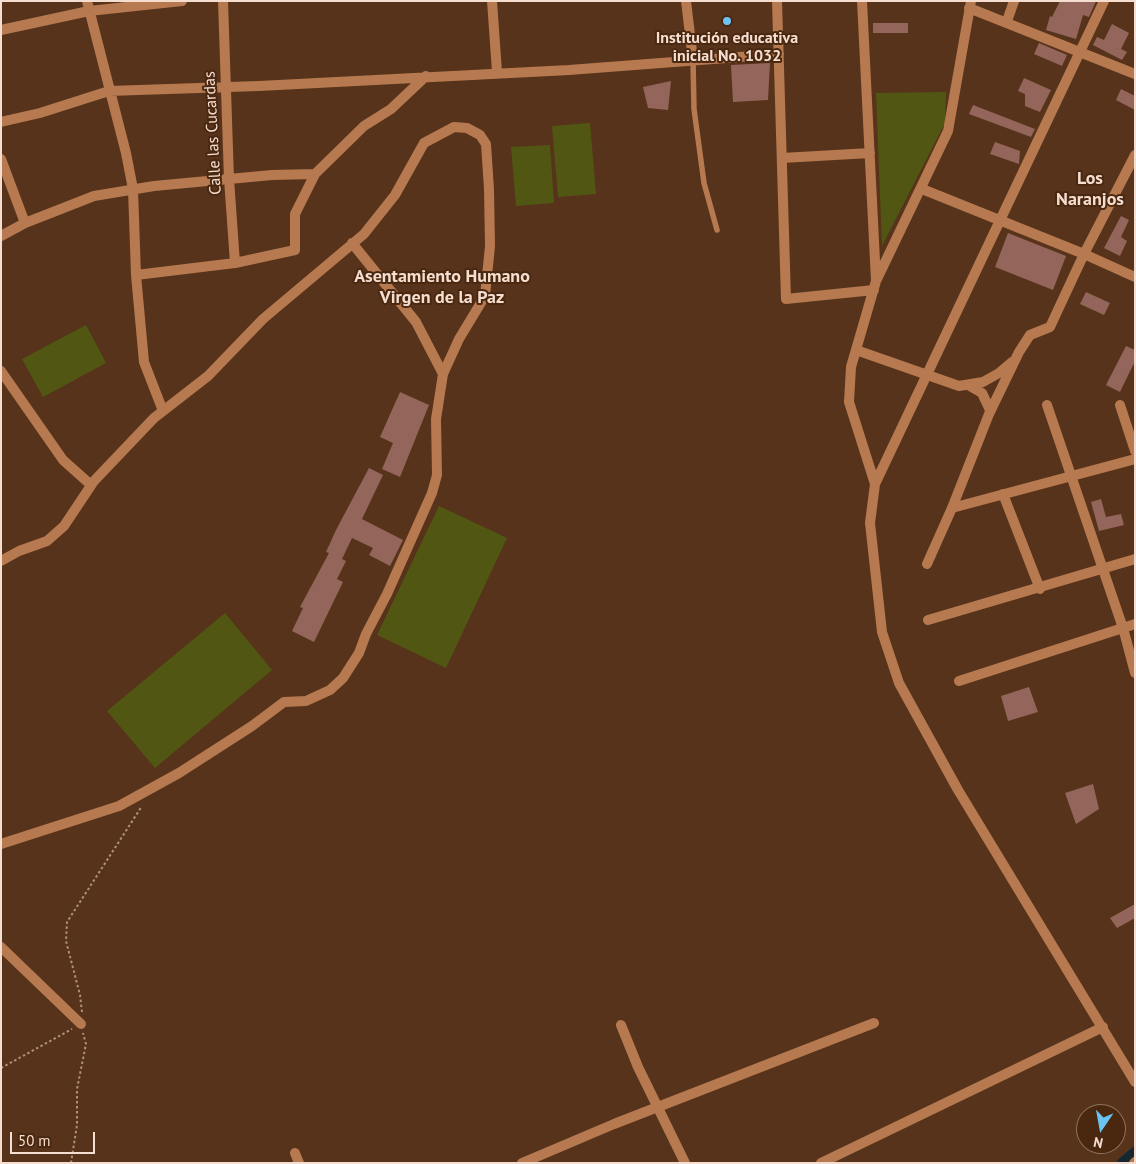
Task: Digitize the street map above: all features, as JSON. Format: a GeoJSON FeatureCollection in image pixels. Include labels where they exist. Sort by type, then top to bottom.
{"type":"FeatureCollection","features":[{"type":"Feature","properties":{"kind":"street"},"geometry":{"type":"LineString","coordinates":[[1,30],[88,6],[182,1]]}},
{"type":"Feature","properties":{"kind":"street","name":"Calle las Cucardas"},"geometry":{"type":"LineString","coordinates":[[223,1],[229,179],[235,263]]}},
{"type":"Feature","properties":{"kind":"street"},"geometry":{"type":"LineString","coordinates":[[492,1],[497,72]]}},
{"type":"Feature","properties":{"kind":"street"},"geometry":{"type":"LineString","coordinates":[[686,1],[693,60]]}},
{"type":"Feature","properties":{"kind":"street"},"geometry":{"type":"LineString","coordinates":[[777,1],[786,298],[875,286]]}},
{"type":"Feature","properties":{"kind":"street"},"geometry":{"type":"LineString","coordinates":[[862,1],[875,286]]}},
{"type":"Feature","properties":{"kind":"street"},"geometry":{"type":"LineString","coordinates":[[1007,22],[1014,1]]}},
{"type":"Feature","properties":{"kind":"street"},"geometry":{"type":"LineString","coordinates":[[1104,1],[928,376],[875,484],[870,523],[879,613],[890,661],[899,683],[958,790],[1135,1082]]}},
{"type":"Feature","properties":{"kind":"street"},"geometry":{"type":"LineString","coordinates":[[875,484],[849,402],[851,367],[875,286],[922,189],[952,118],[970,4],[1007,22],[1135,74]]}},
{"type":"Feature","properties":{"kind":"street"},"geometry":{"type":"LineString","coordinates":[[88,6],[126,153],[133,190],[136,274],[144,362],[163,412]]}},
{"type":"Feature","properties":{"kind":"street"},"geometry":{"type":"LineString","coordinates":[[1,122],[40,113],[109,91],[426,76],[780,54]]}},
{"type":"Feature","properties":{"kind":"street"},"geometry":{"type":"LineString","coordinates":[[136,274],[235,263],[295,250],[295,214],[315,174],[364,126],[391,109],[426,76]]}},
{"type":"Feature","properties":{"kind":"street"},"geometry":{"type":"LineString","coordinates":[[1,561],[19,551],[47,541],[64,526],[91,485],[126,446],[163,412],[208,376],[263,319],[364,234],[395,195],[424,143],[454,127],[467,128],[480,136],[486,144],[490,189],[488,280],[485,296],[459,339],[443,374],[436,419],[437,474],[432,493],[366,634],[359,653],[344,678],[330,690],[306,702],[284,702],[252,726],[153,789],[112,809],[1,843]]}},
{"type":"Feature","properties":{"kind":"street"},"geometry":{"type":"LineString","coordinates":[[782,158],[870,153]]}},
{"type":"Feature","properties":{"kind":"street"},"geometry":{"type":"LineString","coordinates":[[927,564],[952,508],[990,410],[1024,341],[1030,335],[1050,327],[1084,254],[1131,173],[1135,154]]}},
{"type":"Feature","properties":{"kind":"street"},"geometry":{"type":"LineString","coordinates":[[1,159],[25,223]]}},
{"type":"Feature","properties":{"kind":"street"},"geometry":{"type":"LineString","coordinates":[[1,236],[25,223],[94,196],[229,179],[315,174]]}},
{"type":"Feature","properties":{"kind":"street"},"geometry":{"type":"LineString","coordinates":[[922,189],[1084,254],[1135,277]]}},
{"type":"Feature","properties":{"kind":"street"},"geometry":{"type":"LineString","coordinates":[[352,243],[416,322],[443,374]]}},
{"type":"Feature","properties":{"kind":"street"},"geometry":{"type":"LineString","coordinates":[[856,350],[948,384],[968,385],[983,382],[999,373],[1016,358]]}},
{"type":"Feature","properties":{"kind":"street"},"geometry":{"type":"LineString","coordinates":[[1,371],[63,460],[91,485]]}},
{"type":"Feature","properties":{"kind":"street"},"geometry":{"type":"LineString","coordinates":[[968,385],[982,393],[990,410]]}},
{"type":"Feature","properties":{"kind":"street"},"geometry":{"type":"LineString","coordinates":[[1047,405],[1101,569],[1123,628],[1135,673]]}},
{"type":"Feature","properties":{"kind":"street"},"geometry":{"type":"LineString","coordinates":[[1120,405],[1135,451]]}},
{"type":"Feature","properties":{"kind":"street"},"geometry":{"type":"LineString","coordinates":[[952,508],[1135,459]]}},
{"type":"Feature","properties":{"kind":"street"},"geometry":{"type":"LineString","coordinates":[[1003,494],[1040,589]]}},
{"type":"Feature","properties":{"kind":"street"},"geometry":{"type":"LineString","coordinates":[[928,620],[1040,589],[1135,559]]}},
{"type":"Feature","properties":{"kind":"street"},"geometry":{"type":"LineString","coordinates":[[959,682],[1135,624]]}},
{"type":"Feature","properties":{"kind":"street"},"geometry":{"type":"LineString","coordinates":[[1,947],[80,1024]]}},
{"type":"Feature","properties":{"kind":"street"},"geometry":{"type":"LineString","coordinates":[[522,1163],[657,1107],[874,1023]]}},
{"type":"Feature","properties":{"kind":"street"},"geometry":{"type":"LineString","coordinates":[[621,1025],[657,1107],[685,1163]]}},
{"type":"Feature","properties":{"kind":"street"},"geometry":{"type":"LineString","coordinates":[[821,1163],[1102,1027]]}},
{"type":"Feature","properties":{"kind":"street"},"geometry":{"type":"LineString","coordinates":[[295,1153],[299,1163]]}},
{"type":"Feature","properties":{"kind":"lane"},"geometry":{"type":"LineString","coordinates":[[693,60],[694,109],[704,183],[717,230]]}},
{"type":"Feature","properties":{"kind":"path"},"geometry":{"type":"LineString","coordinates":[[71,1163],[77,1125],[77,1089],[86,1044],[80,1024],[82,1009],[66,941],[67,922],[153,789]]}},
{"type":"Feature","properties":{"kind":"path"},"geometry":{"type":"LineString","coordinates":[[1,1068],[80,1024]]}},
{"type":"Feature","properties":{"kind":"green space"},"geometry":{"type":"Polygon","coordinates":[[[946,92],[945,123],[882,246],[876,93],[946,92]]]}},
{"type":"Feature","properties":{"kind":"green space"},"geometry":{"type":"Polygon","coordinates":[[[590,123],[596,194],[558,197],[552,126],[590,123]]]}},
{"type":"Feature","properties":{"kind":"green space"},"geometry":{"type":"Polygon","coordinates":[[[550,145],[554,203],[516,206],[511,147],[550,145]]]}},
{"type":"Feature","properties":{"kind":"green space"},"geometry":{"type":"Polygon","coordinates":[[[86,325],[106,363],[43,397],[22,359],[86,325]]]}},
{"type":"Feature","properties":{"kind":"green space"},"geometry":{"type":"Polygon","coordinates":[[[439,506],[507,538],[446,668],[377,635],[439,506]]]}},
{"type":"Feature","properties":{"kind":"green space"},"geometry":{"type":"Polygon","coordinates":[[[225,613],[272,670],[155,768],[107,711],[225,613]]]}},
{"type":"Feature","properties":{"kind":"building"},"geometry":{"type":"Polygon","coordinates":[[[1060,1],[1096,1],[1089,17],[1083,15],[1076,39],[1046,30],[1050,16],[1052,17],[1060,1]]]}},
{"type":"Feature","properties":{"kind":"building"},"geometry":{"type":"Polygon","coordinates":[[[873,23],[908,23],[908,33],[873,33],[873,23]]]}},
{"type":"Feature","properties":{"kind":"building"},"geometry":{"type":"Polygon","coordinates":[[[1112,24],[1129,33],[1121,49],[1127,52],[1122,60],[1093,45],[1097,37],[1104,40],[1112,24]]]}},
{"type":"Feature","properties":{"kind":"building"},"geometry":{"type":"Polygon","coordinates":[[[1039,43],[1067,55],[1062,66],[1034,54],[1039,43]]]}},
{"type":"Feature","properties":{"kind":"building"},"geometry":{"type":"Polygon","coordinates":[[[770,63],[768,100],[733,102],[731,65],[770,63]]]}},
{"type":"Feature","properties":{"kind":"building"},"geometry":{"type":"Polygon","coordinates":[[[1024,78],[1051,90],[1040,112],[1025,106],[1025,94],[1018,91],[1024,78]]]}},
{"type":"Feature","properties":{"kind":"building"},"geometry":{"type":"Polygon","coordinates":[[[671,81],[668,110],[648,108],[643,87],[671,81]]]}},
{"type":"Feature","properties":{"kind":"building"},"geometry":{"type":"Polygon","coordinates":[[[1121,89],[1135,96],[1135,110],[1116,100],[1121,89]]]}},
{"type":"Feature","properties":{"kind":"building"},"geometry":{"type":"Polygon","coordinates":[[[973,105],[1035,129],[1031,137],[969,114],[973,105]]]}},
{"type":"Feature","properties":{"kind":"building"},"geometry":{"type":"Polygon","coordinates":[[[995,142],[1020,151],[1019,164],[990,154],[995,142]]]}},
{"type":"Feature","properties":{"kind":"building"},"geometry":{"type":"Polygon","coordinates":[[[1121,216],[1129,220],[1121,237],[1127,241],[1120,256],[1104,248],[1121,216]]]}},
{"type":"Feature","properties":{"kind":"building"},"geometry":{"type":"Polygon","coordinates":[[[1008,233],[1066,256],[1053,290],[995,267],[1008,233]]]}},
{"type":"Feature","properties":{"kind":"building"},"geometry":{"type":"Polygon","coordinates":[[[1086,292],[1110,303],[1104,315],[1080,304],[1086,292]]]}},
{"type":"Feature","properties":{"kind":"building"},"geometry":{"type":"Polygon","coordinates":[[[1126,346],[1135,350],[1135,361],[1120,392],[1106,385],[1126,346]]]}},
{"type":"Feature","properties":{"kind":"building"},"geometry":{"type":"Polygon","coordinates":[[[400,392],[429,405],[400,477],[382,469],[393,443],[380,437],[400,392]]]}},
{"type":"Feature","properties":{"kind":"building"},"geometry":{"type":"Polygon","coordinates":[[[369,468],[383,475],[362,519],[403,540],[390,566],[369,555],[373,548],[352,538],[342,559],[346,561],[337,579],[343,582],[314,642],[292,631],[303,608],[300,607],[329,553],[326,552],[336,530],[369,468]]]}},
{"type":"Feature","properties":{"kind":"building"},"geometry":{"type":"Polygon","coordinates":[[[1101,499],[1106,517],[1121,514],[1124,525],[1099,531],[1091,502],[1101,499]]]}},
{"type":"Feature","properties":{"kind":"building"},"geometry":{"type":"Polygon","coordinates":[[[1029,687],[1038,712],[1008,721],[1001,696],[1029,687]]]}},
{"type":"Feature","properties":{"kind":"building"},"geometry":{"type":"Polygon","coordinates":[[[1093,784],[1099,809],[1076,824],[1065,793],[1093,784]]]}},
{"type":"Feature","properties":{"kind":"building"},"geometry":{"type":"Polygon","coordinates":[[[1135,904],[1135,918],[1117,928],[1110,918],[1135,904]]]}},
{"type":"Feature","properties":{"kind":"waterway"},"geometry":{"type":"LineString","coordinates":[[1123,1163],[1135,1153]]}},
{"type":"Feature","properties":{"kind":"place","name":"Institución educativa inicial No. 1032"},"geometry":{"type":"Point","coordinates":[727,21]}},
{"type":"Feature","properties":{"kind":"district","name":"Los Naranjos"},"geometry":{"type":"Point","coordinates":[1090,189]}},
{"type":"Feature","properties":{"kind":"district","name":"Asentamiento Humano Virgen de la Paz"},"geometry":{"type":"Point","coordinates":[442,287]}}]}
